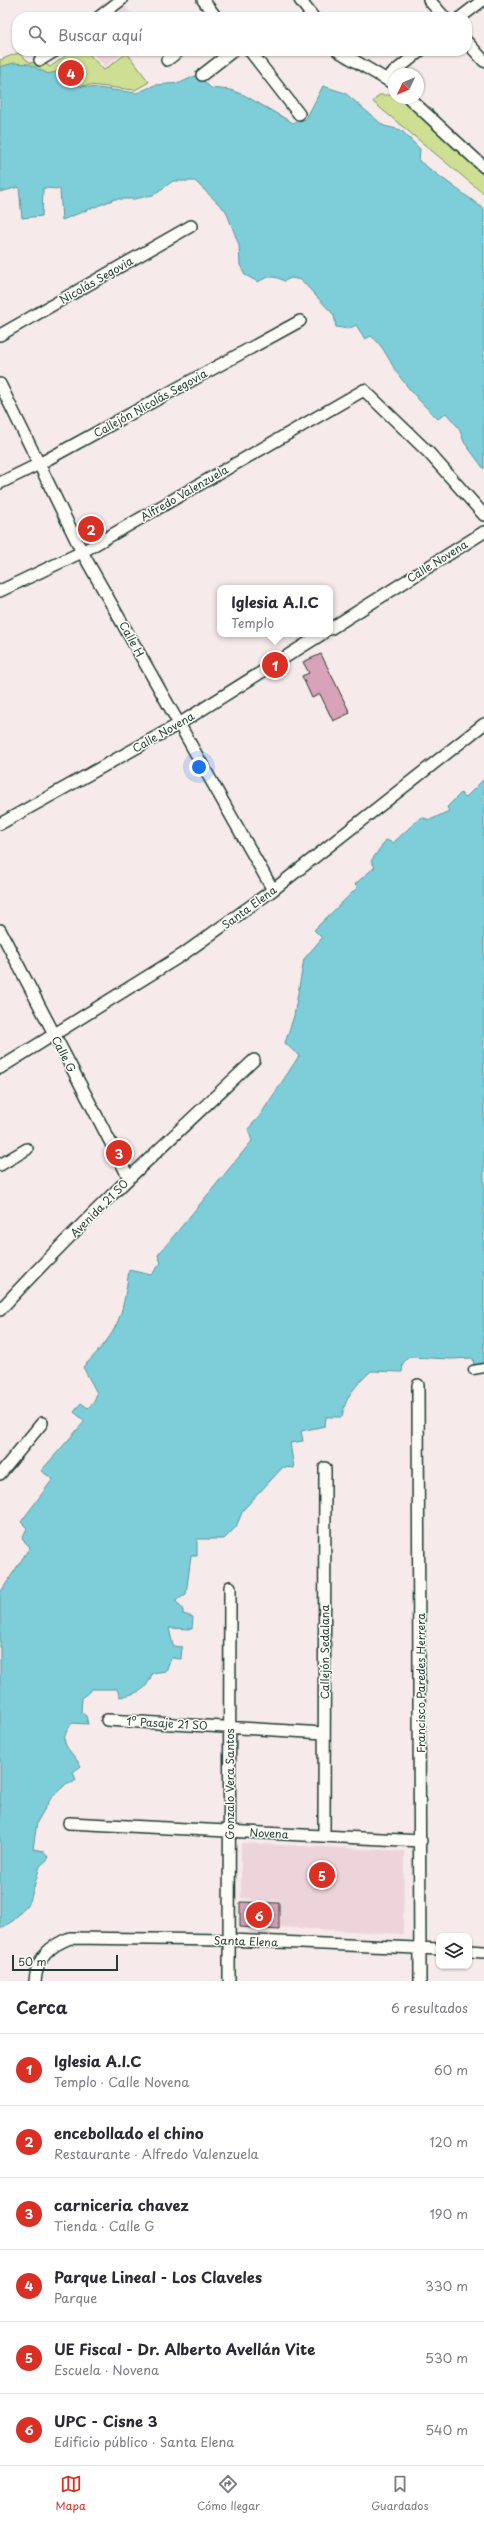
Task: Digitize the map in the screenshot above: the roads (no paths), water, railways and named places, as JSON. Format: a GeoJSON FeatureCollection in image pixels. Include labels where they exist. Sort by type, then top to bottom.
{"type":"FeatureCollection","features":[{"type":"Feature","properties":{"kind":"street"},"geometry":{"type":"LineString","coordinates":[[105,12],[120,0]]}},
{"type":"Feature","properties":{"kind":"street"},"geometry":{"type":"LineString","coordinates":[[203,0],[212,12]]}},
{"type":"Feature","properties":{"kind":"street"},"geometry":{"type":"LineString","coordinates":[[300,0],[309,12]]}},
{"type":"Feature","properties":{"kind":"street"},"geometry":{"type":"LineString","coordinates":[[429,0],[440,12]]}},
{"type":"Feature","properties":{"kind":"street"},"geometry":{"type":"LineString","coordinates":[[467,12],[483,0]]}},
{"type":"Feature","properties":{"kind":"street"},"geometry":{"type":"LineString","coordinates":[[472,48],[484,61]]}},
{"type":"Feature","properties":{"kind":"street"},"geometry":{"type":"LineString","coordinates":[[40,60],[47,56]]}},
{"type":"Feature","properties":{"kind":"street"},"geometry":{"type":"LineString","coordinates":[[168,60],[173,56]]}},
{"type":"Feature","properties":{"kind":"street"},"geometry":{"type":"LineString","coordinates":[[202,75],[227,56]]}},
{"type":"Feature","properties":{"kind":"street"},"geometry":{"type":"LineString","coordinates":[[254,56],[299,114]]}},
{"type":"Feature","properties":{"kind":"street"},"geometry":{"type":"LineString","coordinates":[[348,56],[388,80]]}},
{"type":"Feature","properties":{"kind":"street"},"geometry":{"type":"LineString","coordinates":[[403,68],[415,56]]}},
{"type":"Feature","properties":{"kind":"street"},"geometry":{"type":"LineString","coordinates":[[416,104],[484,167]]}},
{"type":"Feature","properties":{"kind":"street","name":"Nicolás Segovia"},"geometry":{"type":"LineString","coordinates":[[0,335],[191,226]]}},
{"type":"Feature","properties":{"kind":"street","name":"Callejón Nicolás Segovia"},"geometry":{"type":"LineString","coordinates":[[0,483],[39,464],[300,320]]}},
{"type":"Feature","properties":{"kind":"street","name":"Calle H"},"geometry":{"type":"LineString","coordinates":[[0,384],[82,552],[273,890]]}},
{"type":"Feature","properties":{"kind":"street","name":"Alfredo Valenzuela"},"geometry":{"type":"LineString","coordinates":[[0,591],[82,552],[364,390],[429,453],[484,515]]}},
{"type":"Feature","properties":{"kind":"street","name":"Calle Novena"},"geometry":{"type":"LineString","coordinates":[[333,627],[484,532]]}},
{"type":"Feature","properties":{"kind":"street","name":"Calle Novena"},"geometry":{"type":"LineString","coordinates":[[0,824],[180,724],[317,637]]}},
{"type":"Feature","properties":{"kind":"street","name":"Santa Elena"},"geometry":{"type":"LineString","coordinates":[[0,1068],[55,1036],[182,955],[273,890],[484,724]]}},
{"type":"Feature","properties":{"kind":"street","name":"Calle G"},"geometry":{"type":"LineString","coordinates":[[0,930],[129,1178]]}},
{"type":"Feature","properties":{"kind":"street","name":"Avenida 21 SO"},"geometry":{"type":"LineString","coordinates":[[0,1310],[40,1266],[129,1178],[254,1060]]}},
{"type":"Feature","properties":{"kind":"street"},"geometry":{"type":"LineString","coordinates":[[0,1165],[27,1149]]}},
{"type":"Feature","properties":{"kind":"street"},"geometry":{"type":"LineString","coordinates":[[473,1370],[484,1368]]}},
{"type":"Feature","properties":{"kind":"street","name":"Francisco Paredes Herrera"},"geometry":{"type":"LineString","coordinates":[[418,1385],[421,1841],[420,1981]]}},
{"type":"Feature","properties":{"kind":"street"},"geometry":{"type":"LineString","coordinates":[[0,1474],[42,1423]]}},
{"type":"Feature","properties":{"kind":"street","name":"Callejón Sedalana"},"geometry":{"type":"LineString","coordinates":[[324,1836],[325,1468]]}},
{"type":"Feature","properties":{"kind":"street","name":"Gonzalo Vera Santos"},"geometry":{"type":"LineString","coordinates":[[228,1981],[230,1587]]}},
{"type":"Feature","properties":{"kind":"street","name":"1º Pasaje 21 SO"},"geometry":{"type":"LineString","coordinates":[[106,1720],[324,1733]]}},
{"type":"Feature","properties":{"kind":"street","name":"Novena"},"geometry":{"type":"LineString","coordinates":[[69,1823],[421,1841]]}},
{"type":"Feature","properties":{"kind":"street","name":"Santa Elena"},"geometry":{"type":"LineString","coordinates":[[35,1981],[39,1961],[54,1944],[70,1938],[229,1940],[436,1949]]}},
{"type":"Feature","properties":{"kind":"street"},"geometry":{"type":"LineString","coordinates":[[472,1951],[484,1952]]}},
{"type":"Feature","properties":{"kind":"water"},"geometry":{"type":"Polygon","coordinates":[[[14,63],[29,64],[48,74],[58,72],[66,74],[80,86],[137,93],[155,85],[180,83],[197,75],[211,88],[230,90],[244,95],[293,123],[306,119],[323,86],[345,93],[384,126],[401,130],[420,149],[419,161],[484,209],[484,469],[464,442],[459,428],[446,413],[438,419],[423,404],[400,377],[383,349],[371,336],[365,339],[356,325],[348,329],[336,327],[334,315],[301,280],[291,278],[284,281],[271,277],[265,278],[258,282],[245,275],[240,265],[239,245],[226,211],[195,181],[173,181],[153,195],[134,199],[115,199],[62,220],[60,189],[43,188],[42,216],[22,218],[19,187],[0,192],[0,67],[14,63]]]}},
{"type":"Feature","properties":{"kind":"water"},"geometry":{"type":"Polygon","coordinates":[[[484,779],[484,1372],[475,1373],[473,1358],[451,1359],[409,1357],[403,1363],[402,1372],[371,1371],[352,1391],[343,1410],[342,1417],[326,1417],[325,1426],[301,1431],[303,1441],[290,1443],[294,1468],[283,1467],[243,1510],[236,1527],[224,1539],[197,1539],[197,1556],[191,1556],[186,1594],[175,1600],[183,1610],[183,1614],[193,1617],[192,1629],[169,1628],[173,1646],[182,1647],[181,1659],[171,1658],[166,1671],[152,1673],[147,1684],[141,1690],[132,1694],[120,1697],[117,1689],[92,1689],[82,1698],[81,1712],[86,1716],[88,1724],[72,1723],[65,1736],[66,1745],[81,1766],[73,1772],[76,1780],[72,1783],[67,1783],[51,1798],[37,1822],[33,1849],[43,1851],[49,1858],[40,1866],[30,1901],[14,1920],[0,1929],[0,1593],[30,1547],[22,1539],[27,1528],[21,1522],[53,1479],[41,1471],[85,1421],[74,1412],[81,1403],[88,1408],[94,1402],[97,1393],[83,1367],[112,1334],[117,1324],[124,1301],[129,1270],[151,1275],[161,1263],[158,1255],[252,1141],[248,1129],[259,1117],[299,1056],[285,1043],[294,1016],[304,959],[322,938],[314,930],[358,887],[355,884],[375,867],[371,861],[386,840],[393,843],[421,817],[430,820],[449,811],[447,807],[461,793],[465,798],[484,779]]]}},
{"type":"Feature","properties":{"kind":"place","name":"Parque Lineal - Los Claveles"},"geometry":{"type":"Point","coordinates":[71,73]}},
{"type":"Feature","properties":{"kind":"place","name":"encebollado el chino"},"geometry":{"type":"Point","coordinates":[91,529]}},
{"type":"Feature","properties":{"kind":"place","name":"Iglesia A.I.C"},"geometry":{"type":"Point","coordinates":[275,665]}},
{"type":"Feature","properties":{"kind":"place","name":"carniceria chavez"},"geometry":{"type":"Point","coordinates":[119,1153]}},
{"type":"Feature","properties":{"kind":"place","name":"UE Fiscal - Dr. Alberto Avellán Vite"},"geometry":{"type":"Point","coordinates":[322,1875]}},
{"type":"Feature","properties":{"kind":"place","name":"UPC - Cisne 3"},"geometry":{"type":"Point","coordinates":[259,1915]}}]}
